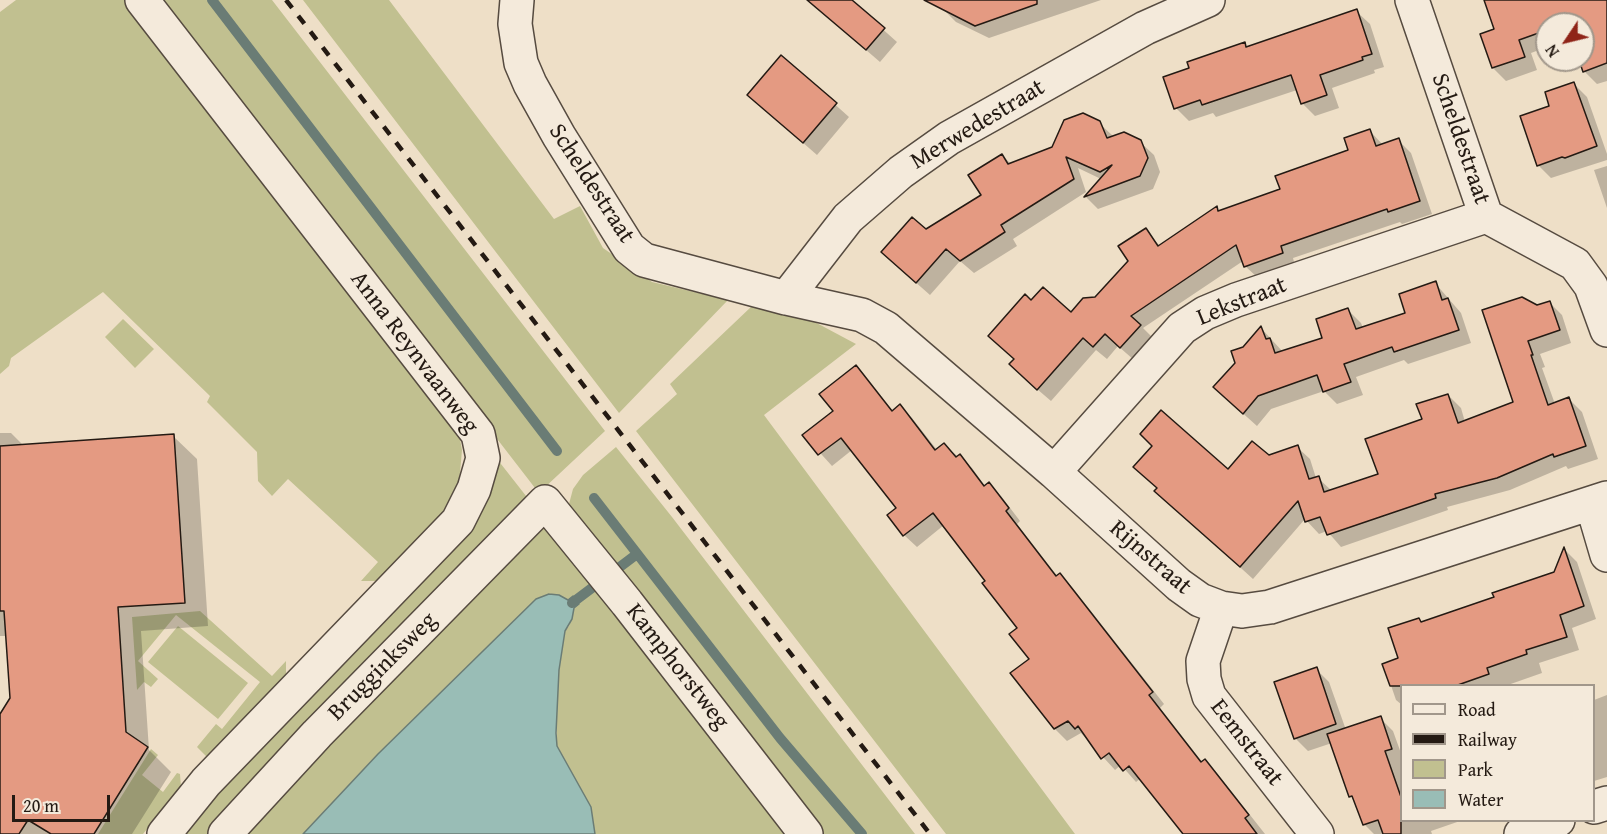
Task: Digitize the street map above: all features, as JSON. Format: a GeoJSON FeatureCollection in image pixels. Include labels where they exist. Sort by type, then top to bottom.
{"type":"FeatureCollection","features":[{"type":"Feature","properties":{"kind":"street","name":"Anna Reynvaanweg"},"geometry":{"type":"LineString","coordinates":[[142,0],[478,434],[483,458],[474,489],[458,521],[206,782],[164,834]]}},
{"type":"Feature","properties":{"kind":"street","name":"Scheldestraat"},"geometry":{"type":"LineString","coordinates":[[517,0],[515,24],[521,63],[530,84],[559,136],[629,248],[644,260],[786,298]]}},
{"type":"Feature","properties":{"kind":"street","name":"Merwedestraat"},"geometry":{"type":"LineString","coordinates":[[786,298],[848,218],[901,172],[949,138],[1135,34],[1208,0]]}},
{"type":"Feature","properties":{"kind":"street","name":"Scheldestraat"},"geometry":{"type":"LineString","coordinates":[[1412,0],[1486,216],[1575,264],[1591,286],[1607,330]]}},
{"type":"Feature","properties":{"kind":"street","name":"Lekstraat"},"geometry":{"type":"LineString","coordinates":[[1054,472],[1182,328],[1205,313],[1236,300],[1486,216]]}},
{"type":"Feature","properties":{"kind":"street","name":"Rijnstraat"},"geometry":{"type":"LineString","coordinates":[[786,298],[862,315],[886,328],[1054,472],[1179,585],[1200,600],[1221,608],[1242,611],[1270,607],[1600,501]]}},
{"type":"Feature","properties":{"kind":"street"},"geometry":{"type":"LineString","coordinates":[[1600,501],[1607,555]]}},
{"type":"Feature","properties":{"kind":"street","name":"Brugginksweg"},"geometry":{"type":"LineString","coordinates":[[225,834],[317,734],[545,502]]}},
{"type":"Feature","properties":{"kind":"street","name":"Kamphorstweg"},"geometry":{"type":"LineString","coordinates":[[545,502],[627,603],[806,834]]}},
{"type":"Feature","properties":{"kind":"street","name":"Eemstraat"},"geometry":{"type":"LineString","coordinates":[[1221,608],[1203,661],[1204,679],[1209,696],[1317,834]]}},
{"type":"Feature","properties":{"kind":"street"},"geometry":{"type":"LineString","coordinates":[[1521,834],[1553,822]]}},
{"type":"Feature","properties":{"kind":"green space"},"geometry":{"type":"Polygon","coordinates":[[[16,0],[125,0],[458,428],[462,450],[458,496],[442,516],[378,581],[361,581],[378,562],[288,479],[272,496],[258,481],[257,452],[207,402],[210,396],[103,292],[11,358],[9,366],[0,374],[0,12],[16,0]]]}},
{"type":"Feature","properties":{"kind":"green space"},"geometry":{"type":"Polygon","coordinates":[[[158,0],[272,0],[605,431],[542,490],[535,488],[158,0]]]}},
{"type":"Feature","properties":{"kind":"green space"},"geometry":{"type":"Polygon","coordinates":[[[303,0],[389,0],[554,219],[580,206],[603,248],[652,282],[728,300],[619,413],[303,0]]]}},
{"type":"Feature","properties":{"kind":"green space"},"geometry":{"type":"Polygon","coordinates":[[[752,306],[811,320],[856,344],[764,415],[1075,834],[946,834],[636,431],[677,394],[670,384],[752,306]]]}},
{"type":"Feature","properties":{"kind":"green space"},"geometry":{"type":"Polygon","coordinates":[[[123,319],[154,349],[135,368],[105,337],[123,319]]]}},
{"type":"Feature","properties":{"kind":"green space"},"geometry":{"type":"Polygon","coordinates":[[[616,447],[915,834],[820,834],[573,519],[569,504],[573,489],[583,475],[616,447]]]}},
{"type":"Feature","properties":{"kind":"green space"},"geometry":{"type":"Polygon","coordinates":[[[490,450],[530,501],[213,834],[176,834],[460,537],[490,450]]]}},
{"type":"Feature","properties":{"kind":"green space"},"geometry":{"type":"Polygon","coordinates":[[[537,528],[548,529],[795,834],[595,834],[591,807],[557,746],[556,705],[559,670],[565,631],[569,626],[574,608],[578,604],[572,603],[573,597],[568,601],[554,594],[536,599],[378,754],[303,834],[236,834],[537,528]]]}},
{"type":"Feature","properties":{"kind":"green space"},"geometry":{"type":"Polygon","coordinates":[[[200,611],[272,676],[286,661],[284,682],[208,758],[197,747],[216,724],[222,729],[260,682],[176,615],[138,661],[158,679],[151,687],[144,682],[137,690],[132,617],[200,611]]]}},
{"type":"Feature","properties":{"kind":"green space"},"geometry":{"type":"Polygon","coordinates":[[[178,626],[248,683],[218,719],[148,662],[178,626]]]}},
{"type":"Feature","properties":{"kind":"green space"},"geometry":{"type":"Polygon","coordinates":[[[151,749],[158,755],[142,775],[163,792],[177,773],[180,774],[181,787],[143,834],[98,834],[151,749]]]}},
{"type":"Feature","properties":{"kind":"water"},"geometry":{"type":"Polygon","coordinates":[[[549,594],[559,595],[568,600],[573,596],[572,603],[579,604],[574,608],[572,619],[565,631],[559,670],[556,733],[557,746],[591,807],[595,834],[303,834],[378,754],[536,599],[549,594]]]}},
{"type":"Feature","properties":{"kind":"building"},"geometry":{"type":"Polygon","coordinates":[[[807,0],[852,0],[885,28],[866,50],[807,0]]]}},
{"type":"Feature","properties":{"kind":"building"},"geometry":{"type":"Polygon","coordinates":[[[924,0],[1037,0],[1037,4],[975,26],[924,0]]]}},
{"type":"Feature","properties":{"kind":"building"},"geometry":{"type":"Polygon","coordinates":[[[1484,0],[1607,0],[1607,63],[1595,68],[1595,12],[1535,12],[1535,34],[1519,40],[1525,57],[1492,68],[1480,34],[1494,29],[1484,0]]]}},
{"type":"Feature","properties":{"kind":"building"},"geometry":{"type":"Polygon","coordinates":[[[1357,9],[1372,54],[1362,57],[1363,60],[1320,75],[1327,95],[1301,104],[1291,75],[1202,105],[1200,100],[1174,109],[1163,77],[1189,68],[1187,62],[1245,42],[1246,47],[1357,9]]]}},
{"type":"Feature","properties":{"kind":"building"},"geometry":{"type":"Polygon","coordinates":[[[781,55],[837,103],[803,143],[747,95],[781,55]]]}},
{"type":"Feature","properties":{"kind":"building"},"geometry":{"type":"Polygon","coordinates":[[[1574,82],[1597,146],[1537,166],[1520,116],[1549,106],[1545,92],[1574,82]]]}},
{"type":"Feature","properties":{"kind":"building"},"geometry":{"type":"Polygon","coordinates":[[[1083,113],[1100,121],[1107,138],[1124,132],[1141,140],[1148,158],[1140,176],[1084,197],[1112,165],[1100,172],[1066,157],[1074,179],[1001,225],[1005,232],[960,261],[946,249],[916,283],[881,252],[912,217],[926,229],[981,195],[968,175],[1002,154],[1008,164],[1052,147],[1064,120],[1083,113]]]}},
{"type":"Feature","properties":{"kind":"building"},"geometry":{"type":"Polygon","coordinates":[[[1370,129],[1376,146],[1399,138],[1420,201],[1388,212],[1387,209],[1281,246],[1283,253],[1244,267],[1236,245],[1131,316],[1141,325],[1120,348],[1105,334],[1093,347],[1083,338],[1037,390],[1009,364],[1014,359],[988,336],[1025,294],[1031,300],[1043,287],[1071,312],[1083,298],[1095,297],[1128,261],[1118,246],[1146,228],[1158,246],[1217,206],[1218,211],[1280,189],[1275,176],[1348,150],[1344,138],[1370,129]]]}},
{"type":"Feature","properties":{"kind":"building"},"geometry":{"type":"Polygon","coordinates":[[[1436,281],[1442,300],[1448,298],[1459,330],[1394,352],[1392,347],[1344,364],[1351,382],[1323,392],[1317,375],[1258,396],[1243,414],[1213,387],[1235,363],[1231,351],[1243,347],[1261,326],[1266,339],[1270,338],[1275,353],[1322,338],[1316,319],[1348,308],[1356,329],[1405,313],[1399,294],[1436,281]]]}},
{"type":"Feature","properties":{"kind":"building"},"geometry":{"type":"Polygon","coordinates":[[[1522,297],[1537,305],[1550,301],[1560,330],[1528,341],[1533,355],[1531,355],[1548,405],[1569,397],[1586,446],[1554,457],[1553,454],[1497,478],[1435,494],[1436,498],[1327,535],[1320,517],[1305,522],[1298,501],[1240,567],[1154,491],[1157,488],[1133,467],[1152,446],[1140,434],[1161,410],[1228,469],[1252,441],[1269,455],[1298,445],[1309,479],[1319,476],[1324,492],[1378,474],[1365,439],[1422,419],[1416,404],[1448,394],[1458,423],[1513,402],[1482,310],[1522,297]]]}},
{"type":"Feature","properties":{"kind":"building"},"geometry":{"type":"Polygon","coordinates":[[[856,365],[892,411],[900,404],[935,450],[944,443],[956,457],[960,454],[984,486],[989,482],[1009,508],[1006,511],[1056,576],[1060,573],[1153,692],[1149,695],[1201,762],[1205,759],[1249,815],[1245,818],[1257,834],[1183,834],[1129,766],[1123,771],[1109,753],[1101,759],[1078,726],[1075,729],[1068,721],[1054,729],[1010,673],[1029,659],[1009,634],[1017,628],[982,583],[985,581],[933,513],[903,536],[887,515],[896,508],[841,438],[818,455],[802,435],[833,411],[819,394],[856,365]]]}},
{"type":"Feature","properties":{"kind":"building"},"geometry":{"type":"Polygon","coordinates":[[[174,434],[185,603],[118,607],[126,732],[148,747],[94,834],[51,834],[28,820],[19,834],[0,834],[0,714],[10,698],[4,611],[0,611],[0,446],[174,434]]]}},
{"type":"Feature","properties":{"kind":"building"},"geometry":{"type":"Polygon","coordinates":[[[1564,547],[1584,606],[1560,615],[1567,637],[1526,650],[1527,654],[1487,668],[1489,674],[1461,684],[1390,686],[1382,664],[1398,658],[1388,628],[1419,618],[1421,622],[1494,597],[1492,593],[1554,572],[1564,547]]]}},
{"type":"Feature","properties":{"kind":"building"},"geometry":{"type":"Polygon","coordinates":[[[1317,667],[1336,724],[1294,739],[1274,682],[1317,667]]]}},
{"type":"Feature","properties":{"kind":"building"},"geometry":{"type":"Polygon","coordinates":[[[1381,716],[1392,749],[1385,751],[1400,794],[1401,834],[1383,834],[1378,820],[1363,825],[1352,796],[1349,797],[1327,734],[1381,716]]]}},
{"type":"Feature","properties":{"kind":"waterway"},"geometry":{"type":"LineString","coordinates":[[212,0],[557,451]]}},
{"type":"Feature","properties":{"kind":"waterway"},"geometry":{"type":"LineString","coordinates":[[594,498],[780,738],[862,834]]}},
{"type":"Feature","properties":{"kind":"waterway"},"geometry":{"type":"LineString","coordinates":[[572,603],[637,554]]}},
{"type":"Feature","properties":{"kind":"railway"},"geometry":{"type":"LineString","coordinates":[[286,0],[930,834]]}}]}
